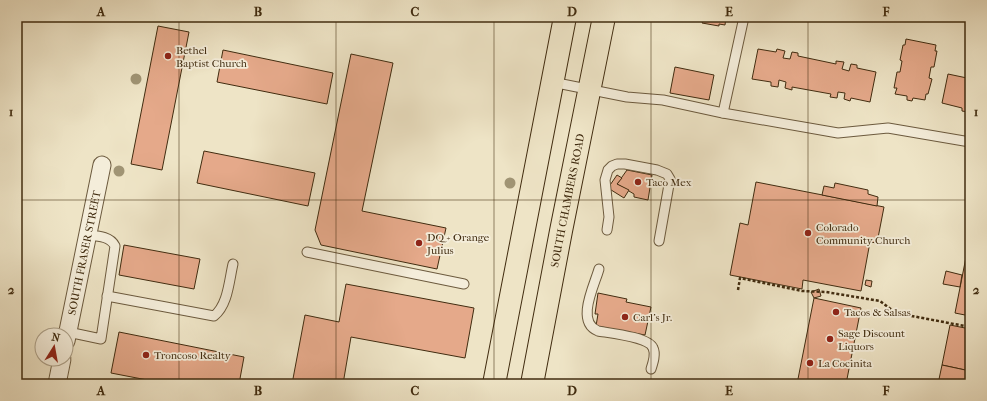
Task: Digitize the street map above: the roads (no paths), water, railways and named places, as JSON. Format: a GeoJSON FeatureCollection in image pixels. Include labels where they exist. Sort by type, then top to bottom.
{"type":"FeatureCollection","features":[{"type":"Feature","properties":{"kind":"main road"},"geometry":{"type":"LineString","coordinates":[[494,384],[565,17]]}},
{"type":"Feature","properties":{"kind":"main road","name":"SOUTH CHAMBERS ROAD"},"geometry":{"type":"LineString","coordinates":[[532,384],[604,17]]}},
{"type":"Feature","properties":{"kind":"street","name":"SOUTH FRASER STREET"},"geometry":{"type":"LineString","coordinates":[[69,327],[102,165]]}},
{"type":"Feature","properties":{"kind":"street"},"geometry":{"type":"LineString","coordinates":[[57,384],[60,367]]}},
{"type":"Feature","properties":{"kind":"lane"},"geometry":{"type":"LineString","coordinates":[[723,113],[744,17]]}},
{"type":"Feature","properties":{"kind":"lane"},"geometry":{"type":"LineString","coordinates":[[552,82],[627,97],[663,100],[723,113],[838,133],[888,128],[970,142]]}},
{"type":"Feature","properties":{"kind":"lane"},"geometry":{"type":"LineString","coordinates":[[607,230],[609,217],[605,180],[609,168],[620,164],[657,170],[667,174],[670,179],[658,241]]}},
{"type":"Feature","properties":{"kind":"lane"},"geometry":{"type":"LineString","coordinates":[[74,337],[101,339],[115,246],[112,241],[108,239],[88,234]]}},
{"type":"Feature","properties":{"kind":"lane"},"geometry":{"type":"LineString","coordinates":[[307,252],[464,284]]}},
{"type":"Feature","properties":{"kind":"lane"},"geometry":{"type":"LineString","coordinates":[[107,296],[214,316],[219,313],[224,303],[232,264]]}},
{"type":"Feature","properties":{"kind":"lane"},"geometry":{"type":"LineString","coordinates":[[599,269],[588,304],[588,322],[598,331],[638,339],[649,343],[654,349],[652,370]]}},
{"type":"Feature","properties":{"kind":"place","name":"Bethel Baptist Church"},"geometry":{"type":"Point","coordinates":[168,56]}},
{"type":"Feature","properties":{"kind":"place","name":"Taco Mex"},"geometry":{"type":"Point","coordinates":[638,182]}},
{"type":"Feature","properties":{"kind":"place","name":"Colorado Community Church"},"geometry":{"type":"Point","coordinates":[808,233]}},
{"type":"Feature","properties":{"kind":"place","name":"DQ + Orange Julius"},"geometry":{"type":"Point","coordinates":[419,243]}},
{"type":"Feature","properties":{"kind":"place","name":"Tacos & Salsas"},"geometry":{"type":"Point","coordinates":[836,312]}},
{"type":"Feature","properties":{"kind":"place","name":"Carl's Jr."},"geometry":{"type":"Point","coordinates":[625,317]}},
{"type":"Feature","properties":{"kind":"place","name":"Sage Discount Liquors"},"geometry":{"type":"Point","coordinates":[830,339]}},
{"type":"Feature","properties":{"kind":"place","name":"Troncoso Realty"},"geometry":{"type":"Point","coordinates":[146,355]}},
{"type":"Feature","properties":{"kind":"place","name":"La Cocinita"},"geometry":{"type":"Point","coordinates":[810,363]}}]}
